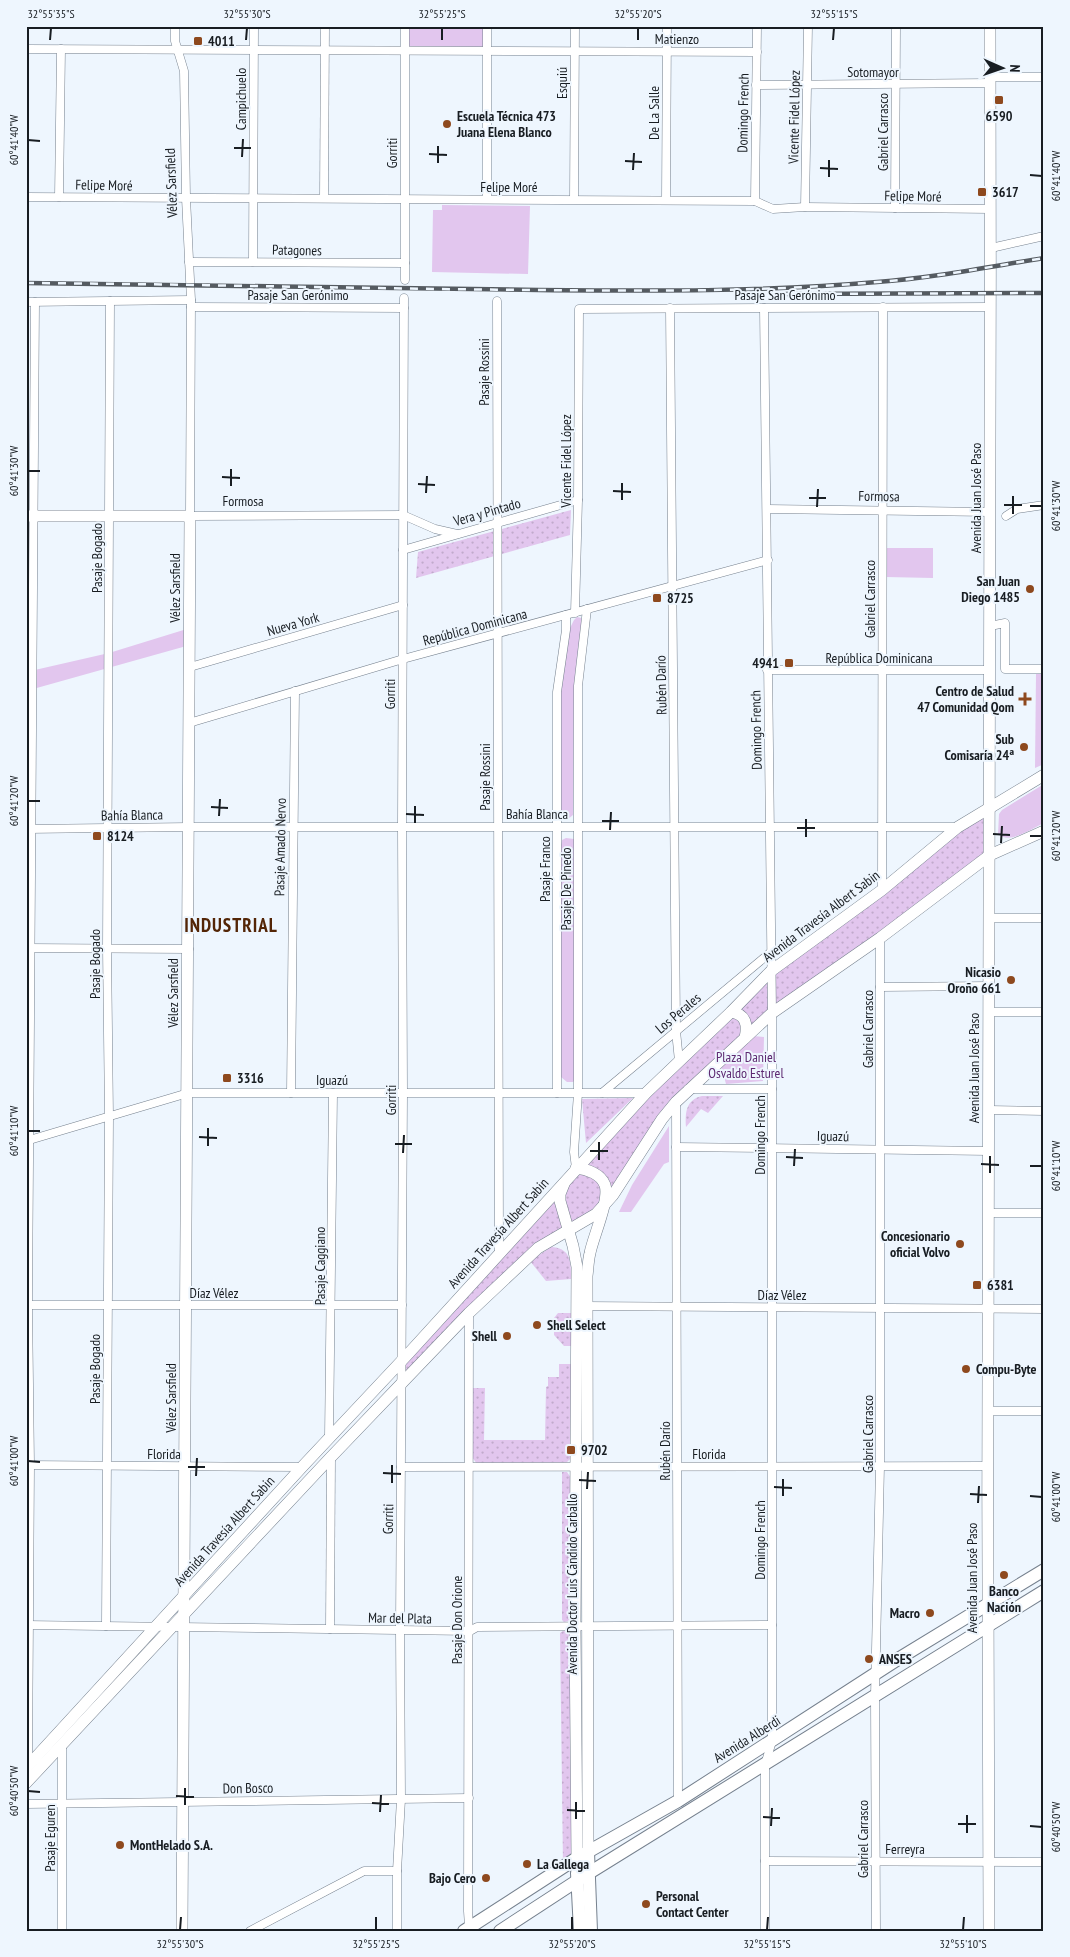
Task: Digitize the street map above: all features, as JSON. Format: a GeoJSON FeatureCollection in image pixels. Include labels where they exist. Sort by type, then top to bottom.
{"type":"FeatureCollection","features":[{"type":"Feature","properties":{"kind":"main road","name":"Avenida Juan José Paso"},"geometry":{"type":"LineString","coordinates":[[989,1931],[987,1605],[990,1012],[990,26]]}},
{"type":"Feature","properties":{"kind":"main road","name":"Formosa"},"geometry":{"type":"LineString","coordinates":[[30,516],[190,516]]}},
{"type":"Feature","properties":{"kind":"main road","name":"Vélez Sarsfield"},"geometry":{"type":"LineString","coordinates":[[182,1931],[184,1801],[178,1627],[184,1614],[186,1466],[190,516]]}},
{"type":"Feature","properties":{"kind":"main road","name":"Avenida Travesía Albert Sabin"},"geometry":{"type":"LineString","coordinates":[[27,1767],[302,1467],[402,1362],[646,1093],[771,971],[882,890],[958,826],[1044,775]]}},
{"type":"Feature","properties":{"kind":"main road","name":"Avenida Travesía Albert Sabin"},"geometry":{"type":"LineString","coordinates":[[184,1614],[469,1312],[538,1248],[588,1219],[602,1208],[614,1195],[662,1119],[688,1089],[772,1013],[880,938],[990,855],[1044,831]]}},
{"type":"Feature","properties":{"kind":"main road"},"geometry":{"type":"LineString","coordinates":[[731,1012],[737,1013],[745,1020],[745,1038]]}},
{"type":"Feature","properties":{"kind":"main road","name":"Avenida Doctor Luis Cándido Carballo"},"geometry":{"type":"LineString","coordinates":[[576,1168],[594,1174],[605,1186],[605,1196],[590,1254],[581,1306]]}},
{"type":"Feature","properties":{"kind":"main road","name":"Avenida Doctor Luis Cándido Carballo"},"geometry":{"type":"LineString","coordinates":[[566,1180],[560,1194],[577,1267],[581,1306],[581,1627],[577,1858],[580,1931]]}},
{"type":"Feature","properties":{"kind":"main road"},"geometry":{"type":"LineString","coordinates":[[562,1208],[573,1218],[588,1219]]}},
{"type":"Feature","properties":{"kind":"main road","name":"Avenida Alberdi"},"geometry":{"type":"LineString","coordinates":[[466,1929],[577,1858],[678,1801],[876,1673],[1044,1570]]}},
{"type":"Feature","properties":{"kind":"main road"},"geometry":{"type":"LineString","coordinates":[[500,1931],[589,1873],[1044,1591]]}},
{"type":"Feature","properties":{"kind":"main road"},"geometry":{"type":"LineString","coordinates":[[26,1783],[178,1627]]}},
{"type":"Feature","properties":{"kind":"main road","name":"Avenida Doctor Luis Cándido Carballo"},"geometry":{"type":"LineString","coordinates":[[581,1627],[591,1931]]}},
{"type":"Feature","properties":{"kind":"street","name":"Vélez Sarsfield"},"geometry":{"type":"LineString","coordinates":[[175,26],[175,41],[184,72],[186,198],[191,304],[190,516]]}},
{"type":"Feature","properties":{"kind":"street","name":"Campichuelo"},"geometry":{"type":"LineString","coordinates":[[253,262],[254,26]]}},
{"type":"Feature","properties":{"kind":"street"},"geometry":{"type":"LineString","coordinates":[[324,198],[325,26]]}},
{"type":"Feature","properties":{"kind":"street","name":"Gorriti"},"geometry":{"type":"LineString","coordinates":[[404,280],[405,26]]}},
{"type":"Feature","properties":{"kind":"street"},"geometry":{"type":"LineString","coordinates":[[487,199],[488,26]]}},
{"type":"Feature","properties":{"kind":"street","name":"Esquiú"},"geometry":{"type":"LineString","coordinates":[[574,200],[575,26]]}},
{"type":"Feature","properties":{"kind":"street","name":"De La Salle"},"geometry":{"type":"LineString","coordinates":[[666,200],[667,26]]}},
{"type":"Feature","properties":{"kind":"street","name":"Domingo French"},"geometry":{"type":"LineString","coordinates":[[755,201],[757,26]]}},
{"type":"Feature","properties":{"kind":"street","name":"Vicente Fidel López"},"geometry":{"type":"LineString","coordinates":[[805,207],[808,26]]}},
{"type":"Feature","properties":{"kind":"street","name":"Gabriel Carrasco"},"geometry":{"type":"LineString","coordinates":[[894,208],[896,26]]}},
{"type":"Feature","properties":{"kind":"street","name":"Matienzo"},"geometry":{"type":"LineString","coordinates":[[26,49],[757,52]]}},
{"type":"Feature","properties":{"kind":"street"},"geometry":{"type":"LineString","coordinates":[[59,197],[61,49]]}},
{"type":"Feature","properties":{"kind":"street","name":"Sotomayor"},"geometry":{"type":"LineString","coordinates":[[756,85],[895,84],[1044,77]]}},
{"type":"Feature","properties":{"kind":"street","name":"Felipe Moré"},"geometry":{"type":"LineString","coordinates":[[26,196],[755,201],[773,209],[805,207],[990,209]]}},
{"type":"Feature","properties":{"kind":"street"},"geometry":{"type":"LineString","coordinates":[[991,248],[1044,236]]}},
{"type":"Feature","properties":{"kind":"street","name":"Patagones"},"geometry":{"type":"LineString","coordinates":[[189,262],[405,263]]}},
{"type":"Feature","properties":{"kind":"street","name":"Gorriti"},"geometry":{"type":"LineString","coordinates":[[396,1931],[401,1798],[404,298]]}},
{"type":"Feature","properties":{"kind":"street","name":"Pasaje San Gerónimo"},"geometry":{"type":"LineString","coordinates":[[26,302],[110,301],[404,308]]}},
{"type":"Feature","properties":{"kind":"street","name":"Pasaje Bogado"},"geometry":{"type":"LineString","coordinates":[[106,1626],[110,301]]}},
{"type":"Feature","properties":{"kind":"street","name":"Pasaje Rossini"},"geometry":{"type":"LineString","coordinates":[[497,301],[499,1254]]}},
{"type":"Feature","properties":{"kind":"street"},"geometry":{"type":"LineString","coordinates":[[27,1767],[27,1141],[30,516],[35,302]]}},
{"type":"Feature","properties":{"kind":"street","name":"Pasaje San Gerónimo"},"geometry":{"type":"LineString","coordinates":[[579,309],[991,307]]}},
{"type":"Feature","properties":{"kind":"street","name":"Rubén Darío"},"geometry":{"type":"LineString","coordinates":[[670,308],[676,1031],[679,1061]]}},
{"type":"Feature","properties":{"kind":"street","name":"Domingo French"},"geometry":{"type":"LineString","coordinates":[[764,308],[772,1013],[772,1741],[765,1765],[765,1931]]}},
{"type":"Feature","properties":{"kind":"street","name":"Gabriel Carrasco"},"geometry":{"type":"LineString","coordinates":[[882,890],[883,308]]}},
{"type":"Feature","properties":{"kind":"street","name":"Vicente Fidel López"},"geometry":{"type":"LineString","coordinates":[[575,613],[578,500],[579,309]]}},
{"type":"Feature","properties":{"kind":"street","name":"Vera y Pintado"},"geometry":{"type":"LineString","coordinates":[[403,550],[578,500]]}},
{"type":"Feature","properties":{"kind":"street"},"geometry":{"type":"LineString","coordinates":[[1006,516],[1016,509],[1044,505]]}},
{"type":"Feature","properties":{"kind":"street","name":"Formosa"},"geometry":{"type":"LineString","coordinates":[[767,509],[990,512]]}},
{"type":"Feature","properties":{"kind":"street","name":"Formosa"},"geometry":{"type":"LineString","coordinates":[[190,516],[403,516],[436,529],[457,534]]}},
{"type":"Feature","properties":{"kind":"street","name":"República Dominicana"},"geometry":{"type":"LineString","coordinates":[[189,723],[403,659],[768,560]]}},
{"type":"Feature","properties":{"kind":"street","name":"Nueva York"},"geometry":{"type":"LineString","coordinates":[[190,667],[403,605]]}},
{"type":"Feature","properties":{"kind":"street","name":"Pasaje De Pinedo"},"geometry":{"type":"LineString","coordinates":[[576,1168],[574,1152],[578,1093],[578,686],[586,610]]}},
{"type":"Feature","properties":{"kind":"street","name":"Pasaje Franco"},"geometry":{"type":"LineString","coordinates":[[557,1093],[557,692],[566,630],[566,615]]}},
{"type":"Feature","properties":{"kind":"street"},"geometry":{"type":"LineString","coordinates":[[990,626],[1006,623],[1005,669],[1044,670]]}},
{"type":"Feature","properties":{"kind":"street","name":"República Dominicana"},"geometry":{"type":"LineString","coordinates":[[767,670],[990,670]]}},
{"type":"Feature","properties":{"kind":"street","name":"Pasaje Amado Nervo"},"geometry":{"type":"LineString","coordinates":[[291,1093],[295,691]]}},
{"type":"Feature","properties":{"kind":"street","name":"Bahía Blanca"},"geometry":{"type":"LineString","coordinates":[[29,829],[958,826]]}},
{"type":"Feature","properties":{"kind":"street"},"geometry":{"type":"LineString","coordinates":[[990,918],[1044,918]]}},
{"type":"Feature","properties":{"kind":"street","name":"Gabriel Carrasco"},"geometry":{"type":"LineString","coordinates":[[876,1931],[875,1696],[880,1466],[880,938]]}},
{"type":"Feature","properties":{"kind":"street"},"geometry":{"type":"LineString","coordinates":[[28,948],[189,948]]}},
{"type":"Feature","properties":{"kind":"street","name":"Los Perales"},"geometry":{"type":"LineString","coordinates":[[602,1093],[771,952]]}},
{"type":"Feature","properties":{"kind":"street"},"geometry":{"type":"LineString","coordinates":[[880,987],[990,986]]}},
{"type":"Feature","properties":{"kind":"street"},"geometry":{"type":"LineString","coordinates":[[990,1012],[1044,1012]]}},
{"type":"Feature","properties":{"kind":"street"},"geometry":{"type":"LineString","coordinates":[[688,1089],[772,1089]]}},
{"type":"Feature","properties":{"kind":"street","name":"Iguazú"},"geometry":{"type":"LineString","coordinates":[[27,1141],[188,1093],[646,1093]]}},
{"type":"Feature","properties":{"kind":"street","name":"Pasaje Caggiano"},"geometry":{"type":"LineString","coordinates":[[329,1440],[333,1093]]}},
{"type":"Feature","properties":{"kind":"street","name":"Rubén Darío"},"geometry":{"type":"LineString","coordinates":[[676,1102],[678,1801]]}},
{"type":"Feature","properties":{"kind":"street"},"geometry":{"type":"LineString","coordinates":[[989,1110],[1044,1111]]}},
{"type":"Feature","properties":{"kind":"street","name":"Iguazú"},"geometry":{"type":"LineString","coordinates":[[676,1147],[989,1151]]}},
{"type":"Feature","properties":{"kind":"street"},"geometry":{"type":"LineString","coordinates":[[988,1213],[1044,1213]]}},
{"type":"Feature","properties":{"kind":"street","name":"Díaz Vélez"},"geometry":{"type":"LineString","coordinates":[[27,1305],[402,1305]]}},
{"type":"Feature","properties":{"kind":"street","name":"Díaz Vélez"},"geometry":{"type":"LineString","coordinates":[[581,1306],[1044,1309]]}},
{"type":"Feature","properties":{"kind":"street","name":"Pasaje Don Orione"},"geometry":{"type":"LineString","coordinates":[[466,1929],[468,1911],[470,1631],[469,1312]]}},
{"type":"Feature","properties":{"kind":"street"},"geometry":{"type":"LineString","coordinates":[[988,1412],[1044,1411]]}},
{"type":"Feature","properties":{"kind":"street"},"geometry":{"type":"LineString","coordinates":[[330,1629],[331,1457]]}},
{"type":"Feature","properties":{"kind":"street","name":"Florida"},"geometry":{"type":"LineString","coordinates":[[28,1465],[302,1467]]}},
{"type":"Feature","properties":{"kind":"street","name":"Florida"},"geometry":{"type":"LineString","coordinates":[[401,1467],[988,1466]]}},
{"type":"Feature","properties":{"kind":"street","name":"Mar del Plata"},"geometry":{"type":"LineString","coordinates":[[27,1625],[470,1631],[477,1627],[772,1625]]}},
{"type":"Feature","properties":{"kind":"street","name":"Pasaje Eguren"},"geometry":{"type":"LineString","coordinates":[[62,1745],[62,1931]]}},
{"type":"Feature","properties":{"kind":"street","name":"Don Bosco"},"geometry":{"type":"LineString","coordinates":[[26,1804],[469,1798]]}},
{"type":"Feature","properties":{"kind":"street","name":"Ferreyra"},"geometry":{"type":"LineString","coordinates":[[765,1861],[1044,1862]]}},
{"type":"Feature","properties":{"kind":"street"},"geometry":{"type":"LineString","coordinates":[[250,1931],[364,1871],[397,1871]]}},
{"type":"Feature","properties":{"kind":"green space"},"geometry":{"type":"Polygon","coordinates":[[[405,26],[487,26],[487,51],[405,51],[405,26]]]}},
{"type":"Feature","properties":{"kind":"green space"},"geometry":{"type":"Polygon","coordinates":[[[442,205],[530,206],[528,274],[432,272],[433,210],[442,210],[442,205]]]}},
{"type":"Feature","properties":{"kind":"green space"},"geometry":{"type":"Polygon","coordinates":[[[571,510],[570,535],[416,578],[418,552],[571,510]]]}},
{"type":"Feature","properties":{"kind":"green space"},"geometry":{"type":"Polygon","coordinates":[[[886,548],[933,548],[933,578],[886,577],[886,548]]]}},
{"type":"Feature","properties":{"kind":"green space"},"geometry":{"type":"Polygon","coordinates":[[[577,617],[581,618],[582,621],[574,688],[573,815],[568,819],[561,814],[560,695],[570,628],[577,617]]]}},
{"type":"Feature","properties":{"kind":"green space"},"geometry":{"type":"Polygon","coordinates":[[[190,628],[190,645],[26,691],[26,672],[109,653],[190,628]]]}},
{"type":"Feature","properties":{"kind":"green space"},"geometry":{"type":"Polygon","coordinates":[[[1036,674],[1044,674],[1044,764],[1035,768],[1036,674]]]}},
{"type":"Feature","properties":{"kind":"green space"},"geometry":{"type":"Polygon","coordinates":[[[1044,784],[1044,823],[1015,837],[1003,837],[998,834],[999,814],[1002,810],[1044,784]]]}},
{"type":"Feature","properties":{"kind":"green space"},"geometry":{"type":"Polygon","coordinates":[[[990,806],[990,855],[772,1013],[688,1089],[613,1195],[557,1236],[402,1383],[401,1362],[499,1254],[771,971],[990,806]]]}},
{"type":"Feature","properties":{"kind":"green space"},"geometry":{"type":"Polygon","coordinates":[[[566,838],[574,839],[576,844],[575,1080],[573,1082],[567,1082],[561,1077],[561,845],[562,840],[566,838]]]}},
{"type":"Feature","properties":{"kind":"green space","name":"Plaza Daniel Osvaldo Esturel"},"geometry":{"type":"Polygon","coordinates":[[[753,1036],[764,1037],[763,1081],[726,1084],[721,1066],[753,1036]]]}},
{"type":"Feature","properties":{"kind":"green space"},"geometry":{"type":"Polygon","coordinates":[[[702,1096],[723,1096],[708,1113],[701,1109],[686,1127],[688,1107],[693,1100],[702,1096]]]}},
{"type":"Feature","properties":{"kind":"green space"},"geometry":{"type":"Polygon","coordinates":[[[633,1098],[586,1143],[582,1099],[633,1098]]]}},
{"type":"Feature","properties":{"kind":"green space"},"geometry":{"type":"Polygon","coordinates":[[[669,1126],[669,1162],[664,1164],[631,1212],[619,1212],[632,1185],[669,1126]]]}},
{"type":"Feature","properties":{"kind":"green space"},"geometry":{"type":"Polygon","coordinates":[[[551,1247],[563,1250],[569,1257],[571,1279],[546,1281],[530,1261],[551,1247]]]}},
{"type":"Feature","properties":{"kind":"green space"},"geometry":{"type":"Polygon","coordinates":[[[558,1313],[571,1313],[571,1346],[564,1346],[554,1335],[554,1318],[558,1313]]]}},
{"type":"Feature","properties":{"kind":"green space"},"geometry":{"type":"Polygon","coordinates":[[[559,1364],[571,1364],[571,1458],[566,1463],[477,1464],[472,1457],[472,1388],[485,1388],[484,1440],[545,1440],[546,1387],[548,1386],[548,1377],[559,1377],[559,1364]]]}},
{"type":"Feature","properties":{"kind":"green space"},"geometry":{"type":"Polygon","coordinates":[[[562,1472],[567,1472],[571,1478],[571,1618],[564,1622],[562,1620],[562,1472]]]}},
{"type":"Feature","properties":{"kind":"green space"},"geometry":{"type":"Polygon","coordinates":[[[563,1631],[569,1632],[571,1637],[573,1856],[563,1864],[560,1633],[563,1631]]]}},
{"type":"Feature","properties":{"kind":"railway"},"geometry":{"type":"LineString","coordinates":[[26,283],[665,291],[792,288],[919,278],[1044,258]]}},
{"type":"Feature","properties":{"kind":"railway"},"geometry":{"type":"LineString","coordinates":[[786,294],[1044,293]]}},
{"type":"Feature","properties":{"kind":"place","name":"4011"},"geometry":{"type":"Point","coordinates":[198,41]}},
{"type":"Feature","properties":{"kind":"place","name":"6590"},"geometry":{"type":"Point","coordinates":[999,100]}},
{"type":"Feature","properties":{"kind":"place","name":"Escuela Técnica 473 Juana Elena Blanco"},"geometry":{"type":"Point","coordinates":[447,124]}},
{"type":"Feature","properties":{"kind":"place","name":"3617"},"geometry":{"type":"Point","coordinates":[982,192]}},
{"type":"Feature","properties":{"kind":"place","name":"San Juan Diego 1485"},"geometry":{"type":"Point","coordinates":[1030,589]}},
{"type":"Feature","properties":{"kind":"place","name":"8725"},"geometry":{"type":"Point","coordinates":[657,598]}},
{"type":"Feature","properties":{"kind":"place","name":"4941"},"geometry":{"type":"Point","coordinates":[789,663]}},
{"type":"Feature","properties":{"kind":"place","name":"Centro de Salud 47 Comunidad Qom"},"geometry":{"type":"Point","coordinates":[1025,699]}},
{"type":"Feature","properties":{"kind":"place","name":"Sub Comisaría 24ª"},"geometry":{"type":"Point","coordinates":[1024,747]}},
{"type":"Feature","properties":{"kind":"place","name":"8124"},"geometry":{"type":"Point","coordinates":[97,836]}},
{"type":"Feature","properties":{"kind":"place","name":"Nicasio Oroño 661"},"geometry":{"type":"Point","coordinates":[1011,980]}},
{"type":"Feature","properties":{"kind":"place","name":"3316"},"geometry":{"type":"Point","coordinates":[227,1078]}},
{"type":"Feature","properties":{"kind":"place","name":"Concesionario oficial Volvo"},"geometry":{"type":"Point","coordinates":[960,1244]}},
{"type":"Feature","properties":{"kind":"place","name":"6381"},"geometry":{"type":"Point","coordinates":[977,1285]}},
{"type":"Feature","properties":{"kind":"place","name":"Shell Select"},"geometry":{"type":"Point","coordinates":[537,1325]}},
{"type":"Feature","properties":{"kind":"place","name":"Shell"},"geometry":{"type":"Point","coordinates":[507,1336]}},
{"type":"Feature","properties":{"kind":"place","name":"Compu-Byte"},"geometry":{"type":"Point","coordinates":[966,1369]}},
{"type":"Feature","properties":{"kind":"place","name":"9702"},"geometry":{"type":"Point","coordinates":[571,1450]}},
{"type":"Feature","properties":{"kind":"place","name":"Banco Nación"},"geometry":{"type":"Point","coordinates":[1004,1575]}},
{"type":"Feature","properties":{"kind":"place","name":"Macro"},"geometry":{"type":"Point","coordinates":[930,1613]}},
{"type":"Feature","properties":{"kind":"place","name":"ANSES"},"geometry":{"type":"Point","coordinates":[869,1659]}},
{"type":"Feature","properties":{"kind":"place","name":"MontHelado S.A."},"geometry":{"type":"Point","coordinates":[120,1845]}},
{"type":"Feature","properties":{"kind":"place","name":"La Gallega"},"geometry":{"type":"Point","coordinates":[527,1864]}},
{"type":"Feature","properties":{"kind":"place","name":"Bajo Cero"},"geometry":{"type":"Point","coordinates":[486,1878]}},
{"type":"Feature","properties":{"kind":"place","name":"Personal Contact Center"},"geometry":{"type":"Point","coordinates":[646,1904]}},
{"type":"Feature","properties":{"kind":"district","name":"INDUSTRIAL"},"geometry":{"type":"Point","coordinates":[231,925]}}]}
